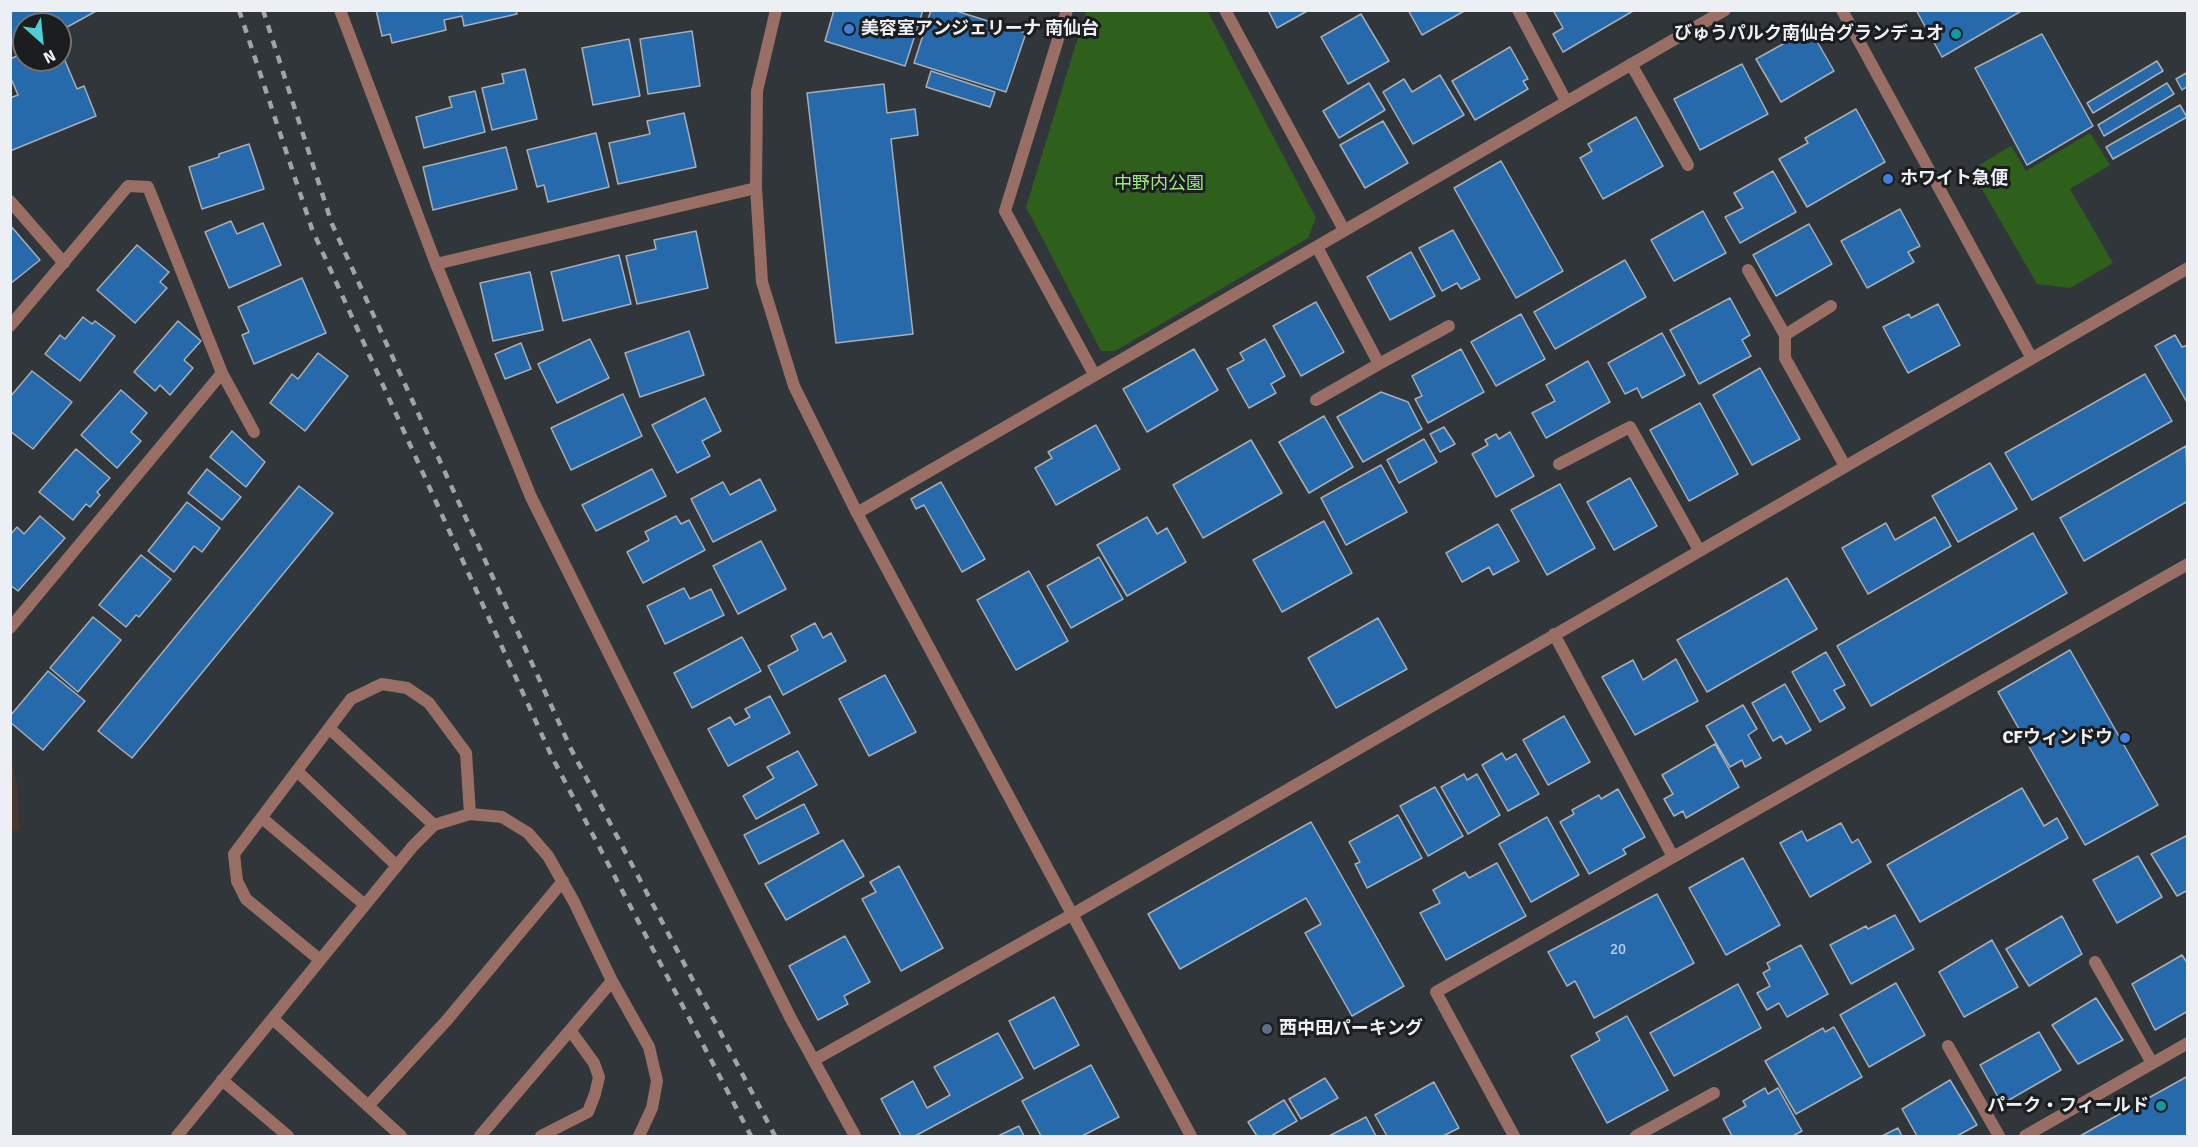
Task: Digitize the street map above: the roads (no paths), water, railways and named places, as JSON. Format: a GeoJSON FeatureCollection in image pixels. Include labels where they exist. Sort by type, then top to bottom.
{"type":"FeatureCollection","features":[{"type":"Feature","properties":{"kind":"street"},"geometry":{"type":"LineString","coordinates":[[340,10],[436,264],[531,497],[790,1017],[855,1137]]}},
{"type":"Feature","properties":{"kind":"street"},"geometry":{"type":"LineString","coordinates":[[776,10],[757,91],[756,188],[762,282],[794,386],[856,513],[1191,1137]]}},
{"type":"Feature","properties":{"kind":"street"},"geometry":{"type":"LineString","coordinates":[[1067,10],[1005,211],[1094,374]]}},
{"type":"Feature","properties":{"kind":"street"},"geometry":{"type":"LineString","coordinates":[[1225,10],[1344,230]]}},
{"type":"Feature","properties":{"kind":"street"},"geometry":{"type":"LineString","coordinates":[[1518,10],[1566,101]]}},
{"type":"Feature","properties":{"kind":"street"},"geometry":{"type":"LineString","coordinates":[[856,513],[1725,10]]}},
{"type":"Feature","properties":{"kind":"street"},"geometry":{"type":"LineString","coordinates":[[1842,10],[2031,357]]}},
{"type":"Feature","properties":{"kind":"street"},"geometry":{"type":"LineString","coordinates":[[1631,64],[1688,165]]}},
{"type":"Feature","properties":{"kind":"street"},"geometry":{"type":"LineString","coordinates":[[10,326],[128,186],[148,187],[222,373],[254,432]]}},
{"type":"Feature","properties":{"kind":"street"},"geometry":{"type":"LineString","coordinates":[[436,264],[756,188]]}},
{"type":"Feature","properties":{"kind":"street"},"geometry":{"type":"LineString","coordinates":[[10,201],[64,263]]}},
{"type":"Feature","properties":{"kind":"street"},"geometry":{"type":"LineString","coordinates":[[1317,247],[1379,364]]}},
{"type":"Feature","properties":{"kind":"street"},"geometry":{"type":"LineString","coordinates":[[814,1060],[1072,914],[2187,267]]}},
{"type":"Feature","properties":{"kind":"street"},"geometry":{"type":"LineString","coordinates":[[1748,270],[1785,335],[1785,358],[1845,466]]}},
{"type":"Feature","properties":{"kind":"street"},"geometry":{"type":"LineString","coordinates":[[1785,335],[1831,306]]}},
{"type":"Feature","properties":{"kind":"street"},"geometry":{"type":"LineString","coordinates":[[1316,400],[1449,326]]}},
{"type":"Feature","properties":{"kind":"street"},"geometry":{"type":"LineString","coordinates":[[10,628],[222,373]]}},
{"type":"Feature","properties":{"kind":"street"},"geometry":{"type":"LineString","coordinates":[[1559,464],[1630,427],[1699,550]]}},
{"type":"Feature","properties":{"kind":"street"},"geometry":{"type":"LineString","coordinates":[[1514,1137],[1436,992],[2187,564]]}},
{"type":"Feature","properties":{"kind":"street"},"geometry":{"type":"LineString","coordinates":[[1554,634],[1673,857]]}},
{"type":"Feature","properties":{"kind":"street"},"geometry":{"type":"LineString","coordinates":[[320,960],[270,916],[246,899],[237,881],[234,854],[351,699],[381,684],[407,688],[429,703],[466,753],[470,814]]}},
{"type":"Feature","properties":{"kind":"street"},"geometry":{"type":"LineString","coordinates":[[329,728],[434,825]]}},
{"type":"Feature","properties":{"kind":"street"},"geometry":{"type":"LineString","coordinates":[[297,771],[397,866]]}},
{"type":"Feature","properties":{"kind":"street"},"geometry":{"type":"LineString","coordinates":[[177,1137],[397,866],[434,825],[470,814],[502,817],[528,833],[548,856],[563,881],[612,981],[649,1047],[657,1081],[652,1108],[639,1137]]}},
{"type":"Feature","properties":{"kind":"street"},"geometry":{"type":"LineString","coordinates":[[262,818],[365,905]]}},
{"type":"Feature","properties":{"kind":"street"},"geometry":{"type":"LineString","coordinates":[[368,1106],[447,1020],[563,881]]}},
{"type":"Feature","properties":{"kind":"street"},"geometry":{"type":"LineString","coordinates":[[2095,962],[2152,1063]]}},
{"type":"Feature","properties":{"kind":"street"},"geometry":{"type":"LineString","coordinates":[[480,1137],[612,981]]}},
{"type":"Feature","properties":{"kind":"street"},"geometry":{"type":"LineString","coordinates":[[273,1019],[401,1137]]}},
{"type":"Feature","properties":{"kind":"street"},"geometry":{"type":"LineString","coordinates":[[541,1137],[588,1112],[595,1094],[599,1077],[594,1063],[570,1030]]}},
{"type":"Feature","properties":{"kind":"street"},"geometry":{"type":"LineString","coordinates":[[2025,1137],[2187,1043]]}},
{"type":"Feature","properties":{"kind":"street"},"geometry":{"type":"LineString","coordinates":[[1948,1046],[2000,1137]]}},
{"type":"Feature","properties":{"kind":"street"},"geometry":{"type":"LineString","coordinates":[[222,1080],[288,1137]]}},
{"type":"Feature","properties":{"kind":"street"},"geometry":{"type":"LineString","coordinates":[[1636,1137],[1714,1093]]}},
{"type":"Feature","properties":{"kind":"railway"},"geometry":{"type":"LineString","coordinates":[[239,10],[312,229],[552,757],[751,1136]]}},
{"type":"Feature","properties":{"kind":"railway"},"geometry":{"type":"LineString","coordinates":[[263,10],[332,224],[571,749],[775,1136]]}},
{"type":"Feature","properties":{"kind":"place","name":"美容室アンジェリーナ 南仙台"},"geometry":{"type":"Point","coordinates":[849,29]}},
{"type":"Feature","properties":{"kind":"place","name":"びゅうパルク南仙台グランデュオ"},"geometry":{"type":"Point","coordinates":[1956,34]}},
{"type":"Feature","properties":{"kind":"place","name":"ホワイト急便"},"geometry":{"type":"Point","coordinates":[1888,179]}},
{"type":"Feature","properties":{"kind":"place","name":"CFウィンドウ"},"geometry":{"type":"Point","coordinates":[2125,738]}},
{"type":"Feature","properties":{"kind":"place","name":"西中田パーキング"},"geometry":{"type":"Point","coordinates":[1267,1029]}},
{"type":"Feature","properties":{"kind":"place","name":"パーク・フィールド"},"geometry":{"type":"Point","coordinates":[2161,1106]}},
{"type":"Feature","properties":{"kind":"park label","name":"中野内公園"},"geometry":{"type":"Point","coordinates":[1159,184]}}]}
